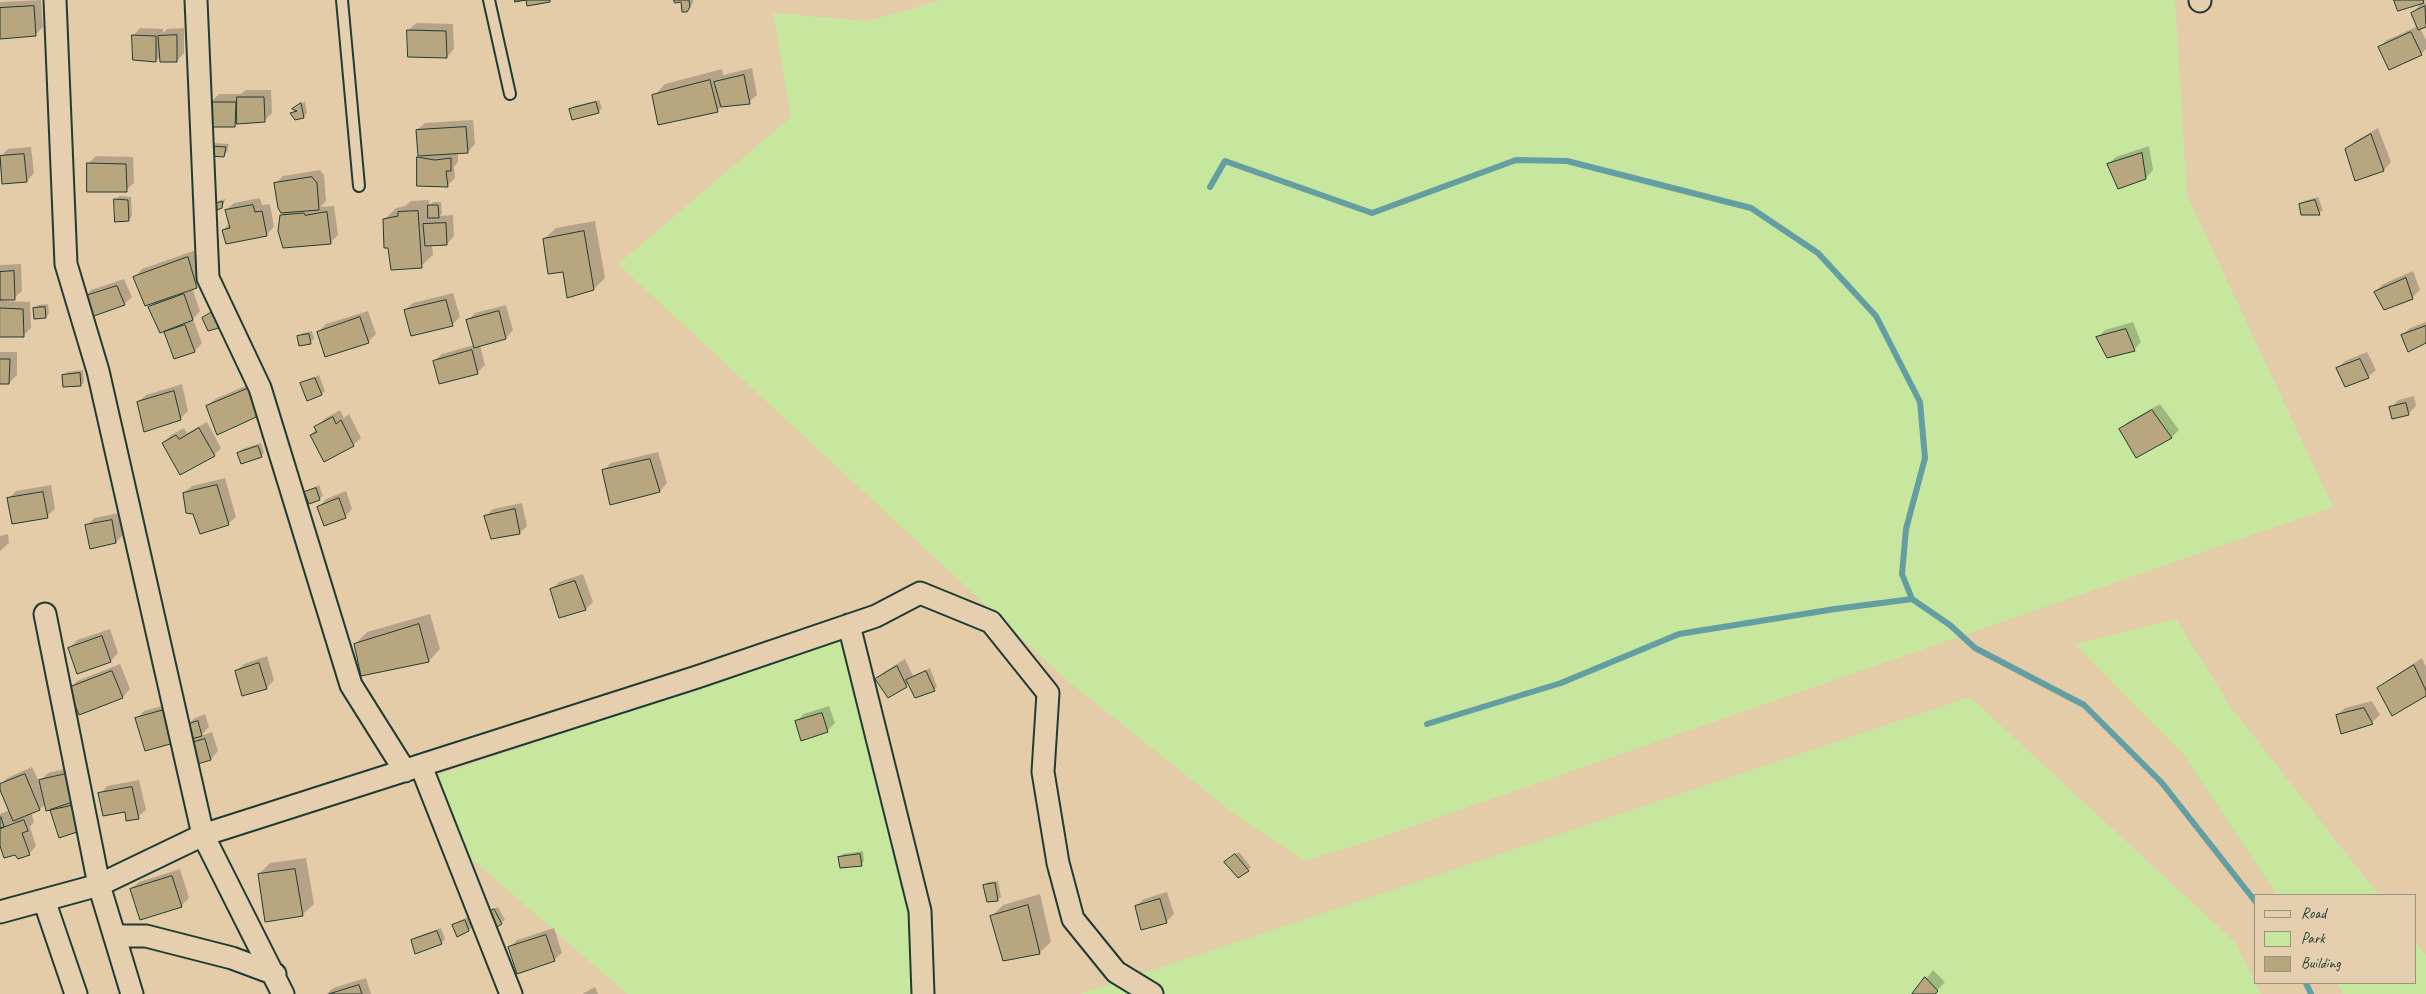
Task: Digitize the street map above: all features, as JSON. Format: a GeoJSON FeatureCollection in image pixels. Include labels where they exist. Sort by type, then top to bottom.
{"type":"FeatureCollection","features":[{"type":"Feature","properties":{"kind":"street"},"geometry":{"type":"LineString","coordinates":[[56,0],[66,264],[98,371],[203,835],[275,974],[283,994]]}},
{"type":"Feature","properties":{"kind":"street"},"geometry":{"type":"LineString","coordinates":[[196,0],[208,278],[260,388],[351,685],[413,768],[511,994]]}},
{"type":"Feature","properties":{"kind":"street"},"geometry":{"type":"LineString","coordinates":[[0,912],[99,886],[203,835],[698,677],[876,616],[920,593],[992,622],[1048,693],[1043,772],[1058,863],[1073,919],[1116,972],[1152,994]]}},
{"type":"Feature","properties":{"kind":"street"},"geometry":{"type":"LineString","coordinates":[[45,614],[99,886],[132,994]]}},
{"type":"Feature","properties":{"kind":"street"},"geometry":{"type":"LineString","coordinates":[[849,625],[920,911],[923,994]]}},
{"type":"Feature","properties":{"kind":"street"},"geometry":{"type":"LineString","coordinates":[[44,900],[76,994]]}},
{"type":"Feature","properties":{"kind":"street"},"geometry":{"type":"LineString","coordinates":[[114,936],[146,936],[232,958],[275,974]]}},
{"type":"Feature","properties":{"kind":"lane"},"geometry":{"type":"LineString","coordinates":[[342,0],[360,186]]}},
{"type":"Feature","properties":{"kind":"lane"},"geometry":{"type":"LineString","coordinates":[[489,0],[510,94]]}},
{"type":"Feature","properties":{"kind":"green space"},"geometry":{"type":"Polygon","coordinates":[[[941,0],[2175,0],[2187,195],[2333,507],[1382,837],[1305,861],[1238,817],[1070,683],[618,264],[791,117],[773,13],[868,21],[941,0]]]}},
{"type":"Feature","properties":{"kind":"green space"},"geometry":{"type":"Polygon","coordinates":[[[2176,619],[2232,709],[2378,894],[2276,894],[2183,754],[2075,644],[2176,619]]]}},
{"type":"Feature","properties":{"kind":"green space"},"geometry":{"type":"Polygon","coordinates":[[[842,640],[910,911],[914,994],[627,994],[463,851],[436,776],[842,640]]]}},
{"type":"Feature","properties":{"kind":"green space"},"geometry":{"type":"Polygon","coordinates":[[[1970,697],[2235,942],[2254,980],[2254,984],[2256,984],[2261,994],[1080,994],[1970,697]]]}},
{"type":"Feature","properties":{"kind":"green space"},"geometry":{"type":"Polygon","coordinates":[[[2416,942],[2426,955],[2426,994],[2343,994],[2337,984],[2416,984],[2416,942]]]}},
{"type":"Feature","properties":{"kind":"building"},"geometry":{"type":"Polygon","coordinates":[[[526,0],[550,0],[550,2],[527,6],[526,0]]]}},
{"type":"Feature","properties":{"kind":"building"},"geometry":{"type":"Polygon","coordinates":[[[674,0],[689,0],[690,7],[687,12],[682,12],[681,2],[675,3],[674,0]]]}},
{"type":"Feature","properties":{"kind":"building"},"geometry":{"type":"Polygon","coordinates":[[[2394,0],[2423,0],[2424,3],[2398,11],[2394,0]]]}},
{"type":"Feature","properties":{"kind":"building"},"geometry":{"type":"Polygon","coordinates":[[[34,6],[36,36],[0,39],[0,8],[34,6]]]}},
{"type":"Feature","properties":{"kind":"building"},"geometry":{"type":"Polygon","coordinates":[[[2425,6],[2426,27],[2418,30],[2411,13],[2425,6]]]}},
{"type":"Feature","properties":{"kind":"building"},"geometry":{"type":"Polygon","coordinates":[[[407,30],[446,31],[447,58],[408,57],[407,30]]]}},
{"type":"Feature","properties":{"kind":"building"},"geometry":{"type":"Polygon","coordinates":[[[2411,32],[2422,55],[2389,70],[2378,47],[2411,32]]]}},
{"type":"Feature","properties":{"kind":"building"},"geometry":{"type":"Polygon","coordinates":[[[132,35],[156,36],[156,62],[133,60],[132,35]]]}},
{"type":"Feature","properties":{"kind":"building"},"geometry":{"type":"Polygon","coordinates":[[[177,35],[177,62],[160,62],[158,36],[177,35]]]}},
{"type":"Feature","properties":{"kind":"building"},"geometry":{"type":"Polygon","coordinates":[[[744,75],[750,104],[721,107],[714,82],[744,75]]]}},
{"type":"Feature","properties":{"kind":"building"},"geometry":{"type":"Polygon","coordinates":[[[710,80],[718,112],[658,125],[652,95],[710,80]]]}},
{"type":"Feature","properties":{"kind":"building"},"geometry":{"type":"Polygon","coordinates":[[[237,97],[264,97],[265,122],[237,124],[237,97]]]}},
{"type":"Feature","properties":{"kind":"building"},"geometry":{"type":"Polygon","coordinates":[[[210,102],[236,102],[235,127],[210,127],[210,102]]]}},
{"type":"Feature","properties":{"kind":"building"},"geometry":{"type":"Polygon","coordinates":[[[596,102],[599,113],[572,120],[569,109],[596,102]]]}},
{"type":"Feature","properties":{"kind":"building"},"geometry":{"type":"Polygon","coordinates":[[[301,103],[304,118],[295,120],[290,113],[297,111],[292,109],[301,103]]]}},
{"type":"Feature","properties":{"kind":"building"},"geometry":{"type":"Polygon","coordinates":[[[466,127],[468,153],[418,156],[416,130],[466,127]]]}},
{"type":"Feature","properties":{"kind":"building"},"geometry":{"type":"Polygon","coordinates":[[[2371,134],[2384,171],[2355,181],[2345,149],[2371,134]]]}},
{"type":"Feature","properties":{"kind":"building"},"geometry":{"type":"Polygon","coordinates":[[[209,146],[226,147],[224,157],[209,156],[209,146]]]}},
{"type":"Feature","properties":{"kind":"building"},"geometry":{"type":"Polygon","coordinates":[[[2142,153],[2146,179],[2118,189],[2107,164],[2142,153]]]}},
{"type":"Feature","properties":{"kind":"building"},"geometry":{"type":"Polygon","coordinates":[[[24,154],[27,182],[2,184],[0,156],[24,154]]]}},
{"type":"Feature","properties":{"kind":"building"},"geometry":{"type":"Polygon","coordinates":[[[417,157],[435,160],[451,158],[451,171],[446,171],[448,187],[417,186],[417,157]]]}},
{"type":"Feature","properties":{"kind":"building"},"geometry":{"type":"Polygon","coordinates":[[[87,163],[126,164],[127,192],[87,192],[87,163]]]}},
{"type":"Feature","properties":{"kind":"building"},"geometry":{"type":"Polygon","coordinates":[[[312,177],[317,183],[319,210],[281,213],[278,208],[274,183],[312,177]]]}},
{"type":"Feature","properties":{"kind":"building"},"geometry":{"type":"Polygon","coordinates":[[[114,199],[128,200],[129,221],[115,222],[114,199]]]}},
{"type":"Feature","properties":{"kind":"building"},"geometry":{"type":"Polygon","coordinates":[[[2315,200],[2320,215],[2301,215],[2299,204],[2315,200]]]}},
{"type":"Feature","properties":{"kind":"building"},"geometry":{"type":"Polygon","coordinates":[[[223,202],[222,208],[217,210],[215,203],[223,202]]]}},
{"type":"Feature","properties":{"kind":"building"},"geometry":{"type":"Polygon","coordinates":[[[253,205],[255,212],[262,211],[267,236],[226,244],[222,230],[230,228],[225,210],[253,205]]]}},
{"type":"Feature","properties":{"kind":"building"},"geometry":{"type":"Polygon","coordinates":[[[428,205],[438,205],[439,218],[428,218],[428,205]]]}},
{"type":"Feature","properties":{"kind":"building"},"geometry":{"type":"Polygon","coordinates":[[[418,211],[422,268],[391,270],[388,248],[384,248],[383,219],[398,216],[398,212],[418,211]]]}},
{"type":"Feature","properties":{"kind":"building"},"geometry":{"type":"Polygon","coordinates":[[[327,212],[331,244],[283,248],[278,231],[280,215],[304,213],[305,215],[327,212]]]}},
{"type":"Feature","properties":{"kind":"building"},"geometry":{"type":"Polygon","coordinates":[[[446,223],[447,245],[425,246],[423,224],[446,223]]]}},
{"type":"Feature","properties":{"kind":"building"},"geometry":{"type":"Polygon","coordinates":[[[584,231],[594,290],[567,298],[563,272],[548,274],[543,239],[584,231]]]}},
{"type":"Feature","properties":{"kind":"building"},"geometry":{"type":"Polygon","coordinates":[[[188,257],[197,288],[145,306],[133,277],[188,257]]]}},
{"type":"Feature","properties":{"kind":"building"},"geometry":{"type":"Polygon","coordinates":[[[14,271],[15,300],[0,300],[0,272],[14,271]]]}},
{"type":"Feature","properties":{"kind":"building"},"geometry":{"type":"Polygon","coordinates":[[[2406,278],[2413,299],[2384,310],[2374,292],[2406,278]]]}},
{"type":"Feature","properties":{"kind":"building"},"geometry":{"type":"Polygon","coordinates":[[[117,286],[125,305],[91,317],[82,297],[117,286]]]}},
{"type":"Feature","properties":{"kind":"building"},"geometry":{"type":"Polygon","coordinates":[[[184,294],[193,320],[160,333],[148,307],[184,294]]]}},
{"type":"Feature","properties":{"kind":"building"},"geometry":{"type":"Polygon","coordinates":[[[446,300],[453,326],[411,336],[404,310],[446,300]]]}},
{"type":"Feature","properties":{"kind":"building"},"geometry":{"type":"Polygon","coordinates":[[[45,307],[46,318],[34,319],[33,308],[45,307]]]}},
{"type":"Feature","properties":{"kind":"building"},"geometry":{"type":"Polygon","coordinates":[[[0,308],[23,309],[24,337],[0,337],[0,308]]]}},
{"type":"Feature","properties":{"kind":"building"},"geometry":{"type":"Polygon","coordinates":[[[217,309],[226,326],[208,331],[202,318],[217,309]]]}},
{"type":"Feature","properties":{"kind":"building"},"geometry":{"type":"Polygon","coordinates":[[[499,311],[506,339],[474,348],[466,320],[499,311]]]}},
{"type":"Feature","properties":{"kind":"building"},"geometry":{"type":"Polygon","coordinates":[[[360,317],[369,343],[325,357],[317,332],[360,317]]]}},
{"type":"Feature","properties":{"kind":"building"},"geometry":{"type":"Polygon","coordinates":[[[185,325],[195,352],[174,359],[164,332],[185,325]]]}},
{"type":"Feature","properties":{"kind":"building"},"geometry":{"type":"Polygon","coordinates":[[[2426,326],[2426,343],[2408,352],[2401,335],[2426,326]]]}},
{"type":"Feature","properties":{"kind":"building"},"geometry":{"type":"Polygon","coordinates":[[[2126,329],[2135,351],[2107,358],[2096,337],[2126,329]]]}},
{"type":"Feature","properties":{"kind":"building"},"geometry":{"type":"Polygon","coordinates":[[[309,334],[311,344],[299,346],[297,336],[309,334]]]}},
{"type":"Feature","properties":{"kind":"building"},"geometry":{"type":"Polygon","coordinates":[[[472,350],[478,374],[439,384],[433,361],[472,350]]]}},
{"type":"Feature","properties":{"kind":"building"},"geometry":{"type":"Polygon","coordinates":[[[0,359],[10,359],[9,384],[0,384],[0,359]]]}},
{"type":"Feature","properties":{"kind":"building"},"geometry":{"type":"Polygon","coordinates":[[[2360,359],[2369,378],[2345,387],[2336,368],[2360,359]]]}},
{"type":"Feature","properties":{"kind":"building"},"geometry":{"type":"Polygon","coordinates":[[[80,373],[81,386],[63,387],[62,375],[80,373]]]}},
{"type":"Feature","properties":{"kind":"building"},"geometry":{"type":"Polygon","coordinates":[[[315,378],[322,395],[307,401],[300,383],[315,378]]]}},
{"type":"Feature","properties":{"kind":"building"},"geometry":{"type":"Polygon","coordinates":[[[254,386],[265,413],[217,435],[206,406],[254,386]]]}},
{"type":"Feature","properties":{"kind":"building"},"geometry":{"type":"Polygon","coordinates":[[[174,391],[181,420],[144,432],[137,402],[174,391]]]}},
{"type":"Feature","properties":{"kind":"building"},"geometry":{"type":"Polygon","coordinates":[[[2406,403],[2409,415],[2392,419],[2389,407],[2406,403]]]}},
{"type":"Feature","properties":{"kind":"building"},"geometry":{"type":"Polygon","coordinates":[[[2152,410],[2172,438],[2136,458],[2119,429],[2152,410]]]}},
{"type":"Feature","properties":{"kind":"building"},"geometry":{"type":"Polygon","coordinates":[[[333,417],[336,424],[341,420],[354,446],[324,462],[310,435],[317,432],[314,427],[333,417]]]}},
{"type":"Feature","properties":{"kind":"building"},"geometry":{"type":"Polygon","coordinates":[[[199,428],[215,456],[180,475],[162,443],[176,435],[179,439],[199,428]]]}},
{"type":"Feature","properties":{"kind":"building"},"geometry":{"type":"Polygon","coordinates":[[[258,446],[262,457],[241,464],[237,453],[258,446]]]}},
{"type":"Feature","properties":{"kind":"building"},"geometry":{"type":"Polygon","coordinates":[[[650,459],[660,492],[610,505],[602,470],[650,459]]]}},
{"type":"Feature","properties":{"kind":"building"},"geometry":{"type":"Polygon","coordinates":[[[217,485],[229,525],[200,534],[193,514],[186,513],[183,493],[217,485]]]}},
{"type":"Feature","properties":{"kind":"building"},"geometry":{"type":"Polygon","coordinates":[[[316,488],[320,500],[309,504],[304,492],[316,488]]]}},
{"type":"Feature","properties":{"kind":"building"},"geometry":{"type":"Polygon","coordinates":[[[43,492],[48,518],[12,524],[7,498],[43,492]]]}},
{"type":"Feature","properties":{"kind":"building"},"geometry":{"type":"Polygon","coordinates":[[[339,498],[346,518],[324,526],[317,507],[339,498]]]}},
{"type":"Feature","properties":{"kind":"building"},"geometry":{"type":"Polygon","coordinates":[[[515,509],[520,534],[491,539],[484,516],[515,509]]]}},
{"type":"Feature","properties":{"kind":"building"},"geometry":{"type":"Polygon","coordinates":[[[112,520],[116,543],[90,549],[85,525],[112,520]]]}},
{"type":"Feature","properties":{"kind":"building"},"geometry":{"type":"Polygon","coordinates":[[[575,581],[586,610],[559,618],[550,589],[575,581]]]}},
{"type":"Feature","properties":{"kind":"building"},"geometry":{"type":"Polygon","coordinates":[[[419,624],[429,662],[361,676],[354,644],[419,624]]]}},
{"type":"Feature","properties":{"kind":"building"},"geometry":{"type":"Polygon","coordinates":[[[102,636],[111,662],[77,674],[68,648],[102,636]]]}},
{"type":"Feature","properties":{"kind":"building"},"geometry":{"type":"Polygon","coordinates":[[[259,663],[267,689],[242,696],[235,671],[259,663]]]}},
{"type":"Feature","properties":{"kind":"building"},"geometry":{"type":"Polygon","coordinates":[[[2414,665],[2426,691],[2426,696],[2392,716],[2377,688],[2414,665]]]}},
{"type":"Feature","properties":{"kind":"building"},"geometry":{"type":"Polygon","coordinates":[[[897,666],[907,687],[888,698],[875,679],[897,666]]]}},
{"type":"Feature","properties":{"kind":"building"},"geometry":{"type":"Polygon","coordinates":[[[112,671],[123,698],[79,715],[68,688],[112,671]]]}},
{"type":"Feature","properties":{"kind":"building"},"geometry":{"type":"Polygon","coordinates":[[[926,671],[935,691],[915,698],[906,680],[926,671]]]}},
{"type":"Feature","properties":{"kind":"building"},"geometry":{"type":"Polygon","coordinates":[[[2364,708],[2373,724],[2341,734],[2336,715],[2364,708]]]}},
{"type":"Feature","properties":{"kind":"building"},"geometry":{"type":"Polygon","coordinates":[[[164,710],[174,743],[145,751],[135,718],[164,710]]]}},
{"type":"Feature","properties":{"kind":"building"},"geometry":{"type":"Polygon","coordinates":[[[822,713],[828,732],[801,741],[795,721],[822,713]]]}},
{"type":"Feature","properties":{"kind":"building"},"geometry":{"type":"Polygon","coordinates":[[[198,721],[202,736],[191,739],[186,725],[198,721]]]}},
{"type":"Feature","properties":{"kind":"building"},"geometry":{"type":"Polygon","coordinates":[[[205,739],[211,760],[191,766],[187,744],[205,739]]]}},
{"type":"Feature","properties":{"kind":"building"},"geometry":{"type":"Polygon","coordinates":[[[25,774],[40,810],[13,821],[0,790],[0,784],[25,774]]]}},
{"type":"Feature","properties":{"kind":"building"},"geometry":{"type":"Polygon","coordinates":[[[66,774],[73,805],[46,811],[39,780],[66,774]]]}},
{"type":"Feature","properties":{"kind":"building"},"geometry":{"type":"Polygon","coordinates":[[[132,787],[139,819],[126,821],[125,812],[103,816],[98,793],[132,787]]]}},
{"type":"Feature","properties":{"kind":"building"},"geometry":{"type":"Polygon","coordinates":[[[71,803],[80,831],[59,838],[50,810],[71,803]]]}},
{"type":"Feature","properties":{"kind":"building"},"geometry":{"type":"Polygon","coordinates":[[[0,818],[4,827],[0,828],[0,818]]]}},
{"type":"Feature","properties":{"kind":"building"},"geometry":{"type":"Polygon","coordinates":[[[24,820],[28,831],[22,833],[30,855],[18,859],[15,855],[4,858],[0,846],[0,829],[24,820]]]}},
{"type":"Feature","properties":{"kind":"building"},"geometry":{"type":"Polygon","coordinates":[[[860,854],[862,866],[840,868],[838,857],[860,854]]]}},
{"type":"Feature","properties":{"kind":"building"},"geometry":{"type":"Polygon","coordinates":[[[1235,854],[1249,871],[1238,878],[1224,862],[1235,854]]]}},
{"type":"Feature","properties":{"kind":"building"},"geometry":{"type":"Polygon","coordinates":[[[295,869],[303,916],[265,922],[258,874],[295,869]]]}},
{"type":"Feature","properties":{"kind":"building"},"geometry":{"type":"Polygon","coordinates":[[[172,876],[182,907],[140,920],[130,889],[172,876]]]}},
{"type":"Feature","properties":{"kind":"building"},"geometry":{"type":"Polygon","coordinates":[[[995,883],[998,901],[987,902],[983,885],[995,883]]]}},
{"type":"Feature","properties":{"kind":"building"},"geometry":{"type":"Polygon","coordinates":[[[1160,899],[1167,923],[1141,930],[1135,906],[1160,899]]]}},
{"type":"Feature","properties":{"kind":"building"},"geometry":{"type":"Polygon","coordinates":[[[1028,905],[1040,954],[1003,961],[990,916],[1028,905]]]}},
{"type":"Feature","properties":{"kind":"building"},"geometry":{"type":"Polygon","coordinates":[[[494,909],[502,924],[490,931],[482,916],[494,909]]]}},
{"type":"Feature","properties":{"kind":"building"},"geometry":{"type":"Polygon","coordinates":[[[465,920],[469,931],[457,937],[452,925],[465,920]]]}},
{"type":"Feature","properties":{"kind":"building"},"geometry":{"type":"Polygon","coordinates":[[[437,931],[442,944],[415,954],[411,940],[437,931]]]}},
{"type":"Feature","properties":{"kind":"building"},"geometry":{"type":"Polygon","coordinates":[[[546,935],[555,961],[517,974],[508,947],[546,935]]]}},
{"type":"Feature","properties":{"kind":"building"},"geometry":{"type":"Polygon","coordinates":[[[1925,977],[1938,991],[1935,994],[1912,994],[1925,977]]]}},
{"type":"Feature","properties":{"kind":"building"},"geometry":{"type":"Polygon","coordinates":[[[359,985],[362,994],[329,994],[359,985]]]}},
{"type":"Feature","properties":{"kind":"waterway"},"geometry":{"type":"LineString","coordinates":[[1210,187],[1225,161],[1372,213],[1516,160],[1567,161],[1751,208],[1818,253],[1876,316],[1920,402],[1925,458],[1906,529],[1902,574],[1912,599],[1950,625],[1975,648],[2084,705],[2162,783],[2254,900]]}},
{"type":"Feature","properties":{"kind":"waterway"},"geometry":{"type":"LineString","coordinates":[[1427,724],[1561,683],[1679,634],[1835,609],[1912,599]]}},
{"type":"Feature","properties":{"kind":"waterway"},"geometry":{"type":"LineString","coordinates":[[2306,984],[2311,994]]}}]}
